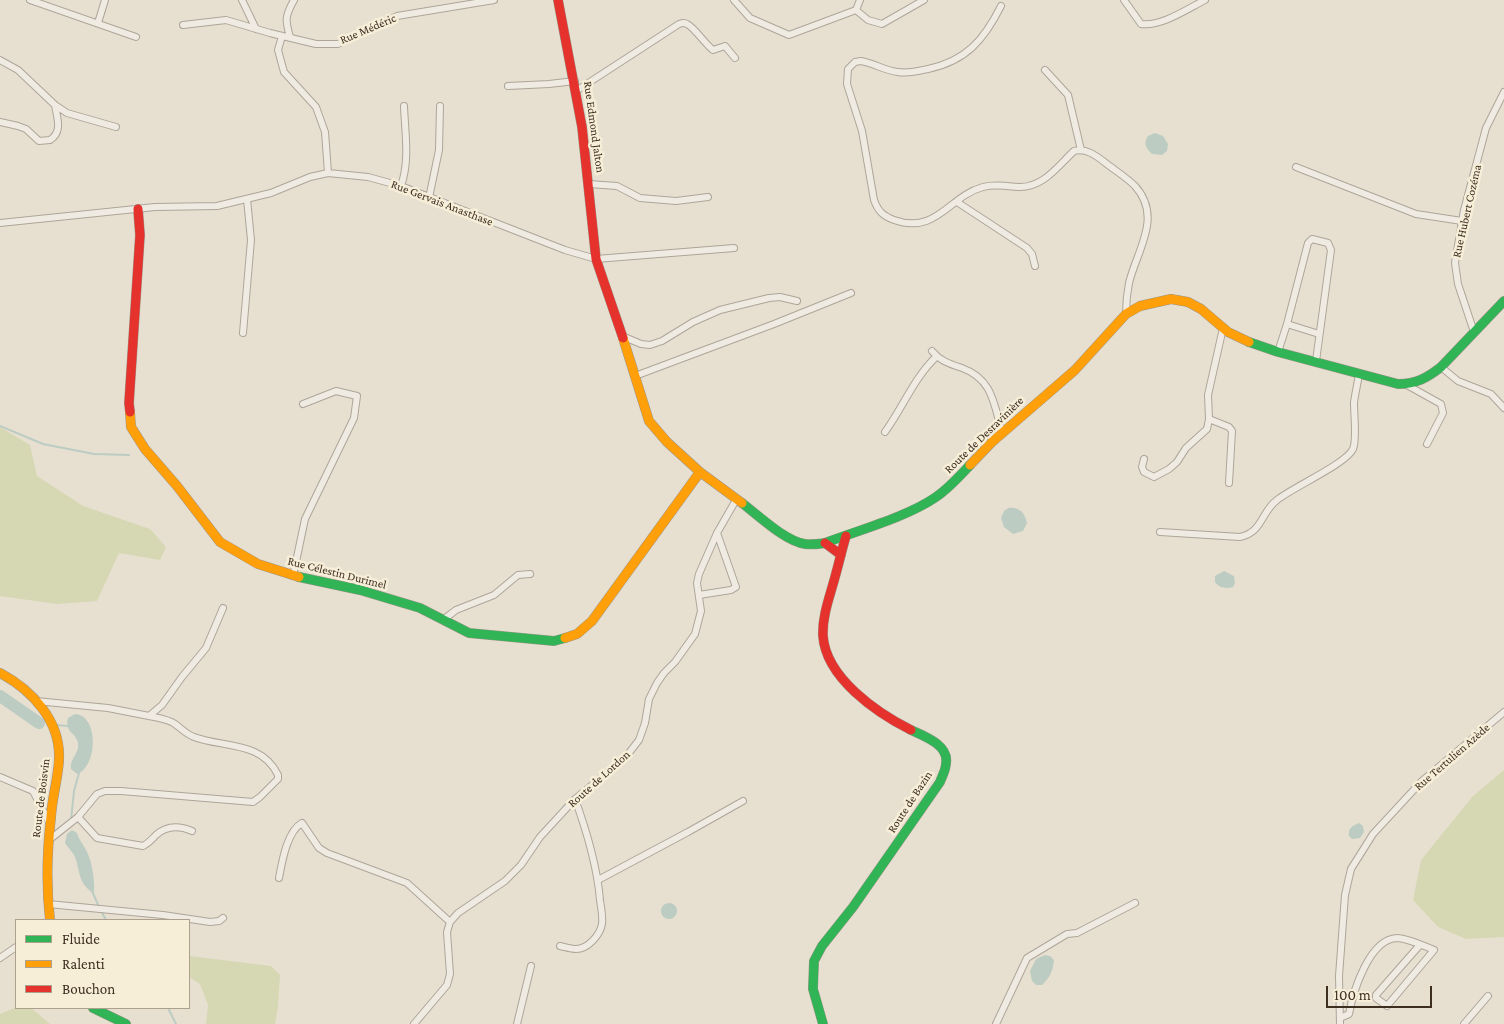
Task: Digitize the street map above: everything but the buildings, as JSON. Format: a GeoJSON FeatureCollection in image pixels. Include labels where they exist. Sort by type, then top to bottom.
{"type":"FeatureCollection","features":[{"type":"Feature","properties":{"kind":"street"},"geometry":{"type":"LineString","coordinates":[[30,0],[136,37]]}},
{"type":"Feature","properties":{"kind":"street"},"geometry":{"type":"LineString","coordinates":[[98,23],[105,0]]}},
{"type":"Feature","properties":{"kind":"street"},"geometry":{"type":"LineString","coordinates":[[242,0],[256,29]]}},
{"type":"Feature","properties":{"kind":"street"},"geometry":{"type":"LineString","coordinates":[[290,37],[286,14],[294,0]]}},
{"type":"Feature","properties":{"kind":"street","name":"Rue Médéric"},"geometry":{"type":"LineString","coordinates":[[183,25],[226,20],[316,44],[338,44],[397,16],[494,0]]}},
{"type":"Feature","properties":{"kind":"street","name":"Rue Edmond Jalton"},"geometry":{"type":"LineString","coordinates":[[558,0],[575,81],[589,184],[596,259]]}},
{"type":"Feature","properties":{"kind":"street"},"geometry":{"type":"LineString","coordinates":[[734,0],[750,18],[789,35],[856,10],[860,0]]}},
{"type":"Feature","properties":{"kind":"street"},"geometry":{"type":"LineString","coordinates":[[856,10],[868,20],[882,24],[924,0]]}},
{"type":"Feature","properties":{"kind":"street"},"geometry":{"type":"LineString","coordinates":[[1124,0],[1135,18],[1141,24],[1148,25],[1160,22],[1205,0]]}},
{"type":"Feature","properties":{"kind":"street"},"geometry":{"type":"LineString","coordinates":[[1001,6],[992,24],[980,40],[956,61],[945,66],[920,71],[898,72],[861,61],[855,62],[848,69],[847,84],[862,131],[874,200],[880,213],[886,218],[917,224],[928,221],[968,194],[983,187],[998,185],[1032,186],[1043,181],[1074,151],[1087,151],[1098,157],[1135,186],[1144,201],[1149,216],[1146,232],[1129,283],[1126,314]]}},
{"type":"Feature","properties":{"kind":"street"},"geometry":{"type":"LineString","coordinates":[[576,91],[683,23],[690,26],[713,50],[725,46],[735,58]]}},
{"type":"Feature","properties":{"kind":"street"},"geometry":{"type":"LineString","coordinates":[[282,36],[278,50],[284,72],[316,107],[325,132],[328,173]]}},
{"type":"Feature","properties":{"kind":"street"},"geometry":{"type":"LineString","coordinates":[[0,60],[18,70],[66,113],[116,127]]}},
{"type":"Feature","properties":{"kind":"street"},"geometry":{"type":"LineString","coordinates":[[1045,70],[1068,95],[1081,150]]}},
{"type":"Feature","properties":{"kind":"street"},"geometry":{"type":"LineString","coordinates":[[508,86],[575,81]]}},
{"type":"Feature","properties":{"kind":"street","name":"Rue Hubert Cozéma"},"geometry":{"type":"LineString","coordinates":[[1474,332],[1458,284],[1455,263],[1462,221],[1486,128],[1504,92]]}},
{"type":"Feature","properties":{"kind":"street"},"geometry":{"type":"LineString","coordinates":[[0,122],[18,126],[40,141],[50,140],[58,134],[55,105]]}},
{"type":"Feature","properties":{"kind":"street"},"geometry":{"type":"LineString","coordinates":[[401,186],[405,175],[407,144],[404,106]]}},
{"type":"Feature","properties":{"kind":"street"},"geometry":{"type":"LineString","coordinates":[[429,198],[439,150],[440,106]]}},
{"type":"Feature","properties":{"kind":"street"},"geometry":{"type":"LineString","coordinates":[[1296,167],[1416,214],[1462,221]]}},
{"type":"Feature","properties":{"kind":"street","name":"Rue Gervais Anasthase"},"geometry":{"type":"LineString","coordinates":[[0,223],[155,207],[217,206],[271,193],[310,177],[328,173],[368,177],[401,186],[565,250],[596,259],[734,248]]}},
{"type":"Feature","properties":{"kind":"street"},"geometry":{"type":"LineString","coordinates":[[589,184],[617,186],[640,198],[676,201],[708,197]]}},
{"type":"Feature","properties":{"kind":"street"},"geometry":{"type":"LineString","coordinates":[[243,333],[251,240],[247,199]]}},
{"type":"Feature","properties":{"kind":"street"},"geometry":{"type":"LineString","coordinates":[[957,202],[1027,248],[1032,254],[1035,266]]}},
{"type":"Feature","properties":{"kind":"street","name":"Rue Célestin Durimel"},"geometry":{"type":"LineString","coordinates":[[138,209],[140,235],[130,403],[131,427],[145,449],[177,486],[220,542],[258,564],[293,576],[360,590],[420,608],[469,633],[554,641],[577,634],[592,621],[700,472]]}},
{"type":"Feature","properties":{"kind":"street"},"geometry":{"type":"LineString","coordinates":[[1278,352],[1308,243],[1312,238],[1328,243],[1331,250],[1316,361]]}},
{"type":"Feature","properties":{"kind":"street","name":"Route de Desravinière"},"geometry":{"type":"LineString","coordinates":[[596,259],[649,421],[667,442],[700,472],[736,500],[789,538],[808,544],[825,543],[846,536],[916,509],[936,497],[954,482],[1002,432],[1075,370],[1126,314],[1140,306],[1157,300],[1171,299],[1188,302],[1201,309],[1223,328],[1244,340],[1278,352],[1404,384]]}},
{"type":"Feature","properties":{"kind":"street"},"geometry":{"type":"LineString","coordinates":[[635,376],[851,293]]}},
{"type":"Feature","properties":{"kind":"street"},"geometry":{"type":"LineString","coordinates":[[622,336],[640,344],[650,345],[662,341],[686,326],[720,310],[768,298],[780,297],[797,301]]}},
{"type":"Feature","properties":{"kind":"street"},"geometry":{"type":"LineString","coordinates":[[1404,384],[1416,382],[1441,367],[1504,301]]}},
{"type":"Feature","properties":{"kind":"street"},"geometry":{"type":"LineString","coordinates":[[1287,324],[1319,334]]}},
{"type":"Feature","properties":{"kind":"street"},"geometry":{"type":"LineString","coordinates":[[1144,459],[1142,467],[1144,472],[1154,477],[1161,474],[1177,462],[1186,448],[1208,429],[1208,395],[1223,328]]}},
{"type":"Feature","properties":{"kind":"street"},"geometry":{"type":"LineString","coordinates":[[885,432],[934,354],[942,361],[971,371],[986,384],[990,391],[1002,432]]}},
{"type":"Feature","properties":{"kind":"street"},"geometry":{"type":"LineString","coordinates":[[1441,367],[1458,381],[1491,394],[1504,408]]}},
{"type":"Feature","properties":{"kind":"street"},"geometry":{"type":"LineString","coordinates":[[1160,532],[1235,537],[1247,535],[1255,530],[1275,501],[1348,457],[1355,441],[1354,401],[1359,373]]}},
{"type":"Feature","properties":{"kind":"street"},"geometry":{"type":"LineString","coordinates":[[1404,384],[1441,404],[1443,408],[1443,413],[1427,444]]}},
{"type":"Feature","properties":{"kind":"street"},"geometry":{"type":"LineString","coordinates":[[293,576],[305,519],[354,418],[357,396],[336,391],[303,404]]}},
{"type":"Feature","properties":{"kind":"street"},"geometry":{"type":"LineString","coordinates":[[1209,419],[1232,431],[1229,483]]}},
{"type":"Feature","properties":{"kind":"street","name":"Route de Lordon"},"geometry":{"type":"LineString","coordinates":[[450,922],[458,913],[505,881],[521,865],[540,837],[575,799],[624,758],[639,740],[645,723],[649,699],[657,683],[664,673],[676,662],[695,634],[701,611],[697,582],[699,574],[717,533],[736,500]]}},
{"type":"Feature","properties":{"kind":"street"},"geometry":{"type":"LineString","coordinates":[[699,595],[731,590],[736,587],[717,533]]}},
{"type":"Feature","properties":{"kind":"street","name":"Route de Bazin"},"geometry":{"type":"LineString","coordinates":[[823,1024],[813,989],[814,961],[822,946],[853,908],[940,782],[947,760],[945,753],[938,744],[902,725],[866,700],[838,674],[829,659],[824,644],[826,611],[846,536]]}},
{"type":"Feature","properties":{"kind":"street"},"geometry":{"type":"LineString","coordinates":[[825,543],[841,555]]}},
{"type":"Feature","properties":{"kind":"street"},"geometry":{"type":"LineString","coordinates":[[443,620],[456,610],[494,594],[518,575],[530,574]]}},
{"type":"Feature","properties":{"kind":"street"},"geometry":{"type":"LineString","coordinates":[[149,716],[162,705],[206,648],[223,608]]}},
{"type":"Feature","properties":{"kind":"street","name":"Route de Boisvin"},"geometry":{"type":"LineString","coordinates":[[0,673],[7,676],[36,700],[50,721],[57,738],[59,759],[49,840],[48,904],[50,919]]}},
{"type":"Feature","properties":{"kind":"street"},"geometry":{"type":"LineString","coordinates":[[36,700],[108,708],[167,720],[187,734],[202,740],[249,748],[262,755],[272,764],[278,775],[278,779],[253,802],[105,791],[97,794],[78,816],[49,840]]}},
{"type":"Feature","properties":{"kind":"street","name":"Rue Tertulien Azède"},"geometry":{"type":"LineString","coordinates":[[1340,1021],[1339,976],[1345,895],[1351,869],[1373,834],[1422,781],[1504,712]]}},
{"type":"Feature","properties":{"kind":"street"},"geometry":{"type":"LineString","coordinates":[[0,776],[34,791],[50,823]]}},
{"type":"Feature","properties":{"kind":"street"},"geometry":{"type":"LineString","coordinates":[[560,946],[575,949],[581,948],[596,937],[602,922],[598,880],[589,839],[575,799]]}},
{"type":"Feature","properties":{"kind":"street"},"geometry":{"type":"LineString","coordinates":[[598,880],[743,801]]}},
{"type":"Feature","properties":{"kind":"street"},"geometry":{"type":"LineString","coordinates":[[78,816],[97,838],[143,846],[148,844],[161,831],[168,828],[183,827],[192,830]]}},
{"type":"Feature","properties":{"kind":"street"},"geometry":{"type":"LineString","coordinates":[[279,878],[283,855],[297,826],[302,823],[320,848],[327,853],[407,883],[450,922],[447,932],[450,974],[446,985],[414,1024]]}},
{"type":"Feature","properties":{"kind":"street"},"geometry":{"type":"LineString","coordinates":[[996,1024],[1027,958],[1067,934],[1077,933],[1135,903]]}},
{"type":"Feature","properties":{"kind":"street"},"geometry":{"type":"LineString","coordinates":[[48,904],[164,915],[210,922],[219,921],[223,918]]}},
{"type":"Feature","properties":{"kind":"street"},"geometry":{"type":"LineString","coordinates":[[1340,1021],[1350,1014],[1353,994],[1366,964],[1377,950],[1389,940],[1398,938],[1433,949],[1434,952],[1387,1006],[1376,998],[1376,995],[1419,946]]}},
{"type":"Feature","properties":{"kind":"street"},"geometry":{"type":"LineString","coordinates":[[0,958],[15,948]]}},
{"type":"Feature","properties":{"kind":"street"},"geometry":{"type":"LineString","coordinates":[[517,1024],[531,966]]}},
{"type":"Feature","properties":{"kind":"street"},"geometry":{"type":"LineString","coordinates":[[1464,1024],[1488,996]]}},
{"type":"Feature","properties":{"kind":"street"},"geometry":{"type":"LineString","coordinates":[[95,1009],[126,1024]]}},
{"type":"Feature","properties":{"kind":"green space"},"geometry":{"type":"Polygon","coordinates":[[[0,427],[30,445],[37,476],[83,506],[150,529],[166,547],[160,560],[119,553],[97,601],[57,604],[0,596],[0,427]]]}},
{"type":"Feature","properties":{"kind":"green space"},"geometry":{"type":"Polygon","coordinates":[[[1504,770],[1504,937],[1466,939],[1438,927],[1413,900],[1421,860],[1473,796],[1504,770]]]}},
{"type":"Feature","properties":{"kind":"green space"},"geometry":{"type":"Polygon","coordinates":[[[190,956],[271,966],[280,975],[275,1024],[206,1024],[208,1005],[200,984],[190,978],[190,956]]]}},
{"type":"Feature","properties":{"kind":"green space"},"geometry":{"type":"Polygon","coordinates":[[[15,1008],[32,1009],[50,1024],[0,1024],[0,1014],[15,1008]]]}},
{"type":"Feature","properties":{"kind":"shaded area"},"geometry":{"type":"Polygon","coordinates":[[[1155,133],[1163,136],[1168,144],[1167,151],[1162,155],[1152,154],[1146,146],[1148,136],[1155,133]]]}},
{"type":"Feature","properties":{"kind":"shaded area"},"geometry":{"type":"Polygon","coordinates":[[[1008,508],[1018,509],[1025,516],[1027,523],[1023,531],[1013,534],[1004,527],[1001,518],[1004,511],[1008,508]]]}},
{"type":"Feature","properties":{"kind":"shaded area"},"geometry":{"type":"Polygon","coordinates":[[[1224,571],[1234,576],[1235,583],[1233,587],[1219,586],[1215,582],[1215,576],[1224,571]]]}},
{"type":"Feature","properties":{"kind":"shaded area"},"geometry":{"type":"Polygon","coordinates":[[[75,714],[83,717],[88,723],[92,732],[93,742],[89,762],[77,774],[71,769],[71,765],[78,743],[69,730],[67,723],[68,718],[75,714]]]}},
{"type":"Feature","properties":{"kind":"shaded area"},"geometry":{"type":"Polygon","coordinates":[[[1359,823],[1363,826],[1364,832],[1360,838],[1352,839],[1349,836],[1350,829],[1359,823]]]}},
{"type":"Feature","properties":{"kind":"shaded area"},"geometry":{"type":"Polygon","coordinates":[[[72,830],[77,833],[90,859],[94,893],[82,882],[75,857],[65,843],[67,834],[72,830]]]}},
{"type":"Feature","properties":{"kind":"shaded area"},"geometry":{"type":"Polygon","coordinates":[[[666,903],[672,903],[677,908],[675,917],[666,919],[661,914],[661,908],[666,903]]]}},
{"type":"Feature","properties":{"kind":"shaded area"},"geometry":{"type":"Polygon","coordinates":[[[1045,955],[1050,956],[1054,960],[1052,970],[1042,985],[1036,985],[1032,981],[1030,971],[1036,959],[1045,955]]]}},
{"type":"Feature","properties":{"kind":"waterway"},"geometry":{"type":"LineString","coordinates":[[0,426],[43,444],[94,454],[129,455]]}},
{"type":"Feature","properties":{"kind":"waterway"},"geometry":{"type":"LineString","coordinates":[[0,696],[39,723]]}},
{"type":"Feature","properties":{"kind":"waterway"},"geometry":{"type":"LineString","coordinates":[[55,725],[69,726]]}},
{"type":"Feature","properties":{"kind":"waterway"},"geometry":{"type":"LineString","coordinates":[[71,820],[74,791],[79,773]]}},
{"type":"Feature","properties":{"kind":"waterway"},"geometry":{"type":"LineString","coordinates":[[92,891],[99,907]]}},
{"type":"Feature","properties":{"kind":"waterway"},"geometry":{"type":"LineString","coordinates":[[101,911],[105,919]]}},
{"type":"Feature","properties":{"kind":"waterway"},"geometry":{"type":"LineString","coordinates":[[168,1009],[176,1024]]}},
{"type":"Feature","properties":{"kind":"traffic: fast"},"geometry":{"type":"LineString","coordinates":[[1249,342],[1278,352],[1398,384],[1410,383],[1426,377],[1441,367],[1504,301]]}},
{"type":"Feature","properties":{"kind":"traffic: fast"},"geometry":{"type":"LineString","coordinates":[[742,503],[772,527],[797,542],[805,544],[825,543],[911,511],[945,490],[970,465]]}},
{"type":"Feature","properties":{"kind":"traffic: fast"},"geometry":{"type":"LineString","coordinates":[[299,577],[360,590],[420,608],[469,633],[554,641],[565,638]]}},
{"type":"Feature","properties":{"kind":"traffic: fast"},"geometry":{"type":"LineString","coordinates":[[823,1024],[813,989],[814,961],[822,946],[853,907],[940,782],[945,771],[946,757],[940,746],[929,738],[911,730]]}},
{"type":"Feature","properties":{"kind":"traffic: fast"},"geometry":{"type":"LineString","coordinates":[[95,1009],[126,1024]]}},
{"type":"Feature","properties":{"kind":"traffic: slow"},"geometry":{"type":"LineString","coordinates":[[970,465],[992,442],[1075,370],[1126,314],[1140,306],[1171,299],[1188,302],[1201,309],[1228,332],[1249,342]]}},
{"type":"Feature","properties":{"kind":"traffic: slow"},"geometry":{"type":"LineString","coordinates":[[623,338],[649,421],[667,442],[700,472],[742,503]]}},
{"type":"Feature","properties":{"kind":"traffic: slow"},"geometry":{"type":"LineString","coordinates":[[130,412],[131,427],[145,449],[177,486],[220,542],[258,564],[299,577]]}},
{"type":"Feature","properties":{"kind":"traffic: slow"},"geometry":{"type":"LineString","coordinates":[[565,638],[577,634],[592,621],[700,472]]}},
{"type":"Feature","properties":{"kind":"traffic: slow"},"geometry":{"type":"LineString","coordinates":[[0,673],[23,688],[42,708],[50,720],[58,746],[59,760],[48,856],[50,919]]}},
{"type":"Feature","properties":{"kind":"traffic: jam"},"geometry":{"type":"LineString","coordinates":[[558,0],[582,127],[596,259],[623,338]]}},
{"type":"Feature","properties":{"kind":"traffic: jam"},"geometry":{"type":"LineString","coordinates":[[130,412],[129,403],[140,235],[138,209]]}},
{"type":"Feature","properties":{"kind":"traffic: jam"},"geometry":{"type":"LineString","coordinates":[[846,536],[824,621],[823,636],[826,651],[833,666],[855,692],[883,714],[911,730]]}},
{"type":"Feature","properties":{"kind":"traffic: jam"},"geometry":{"type":"LineString","coordinates":[[825,543],[841,555]]}}]}
